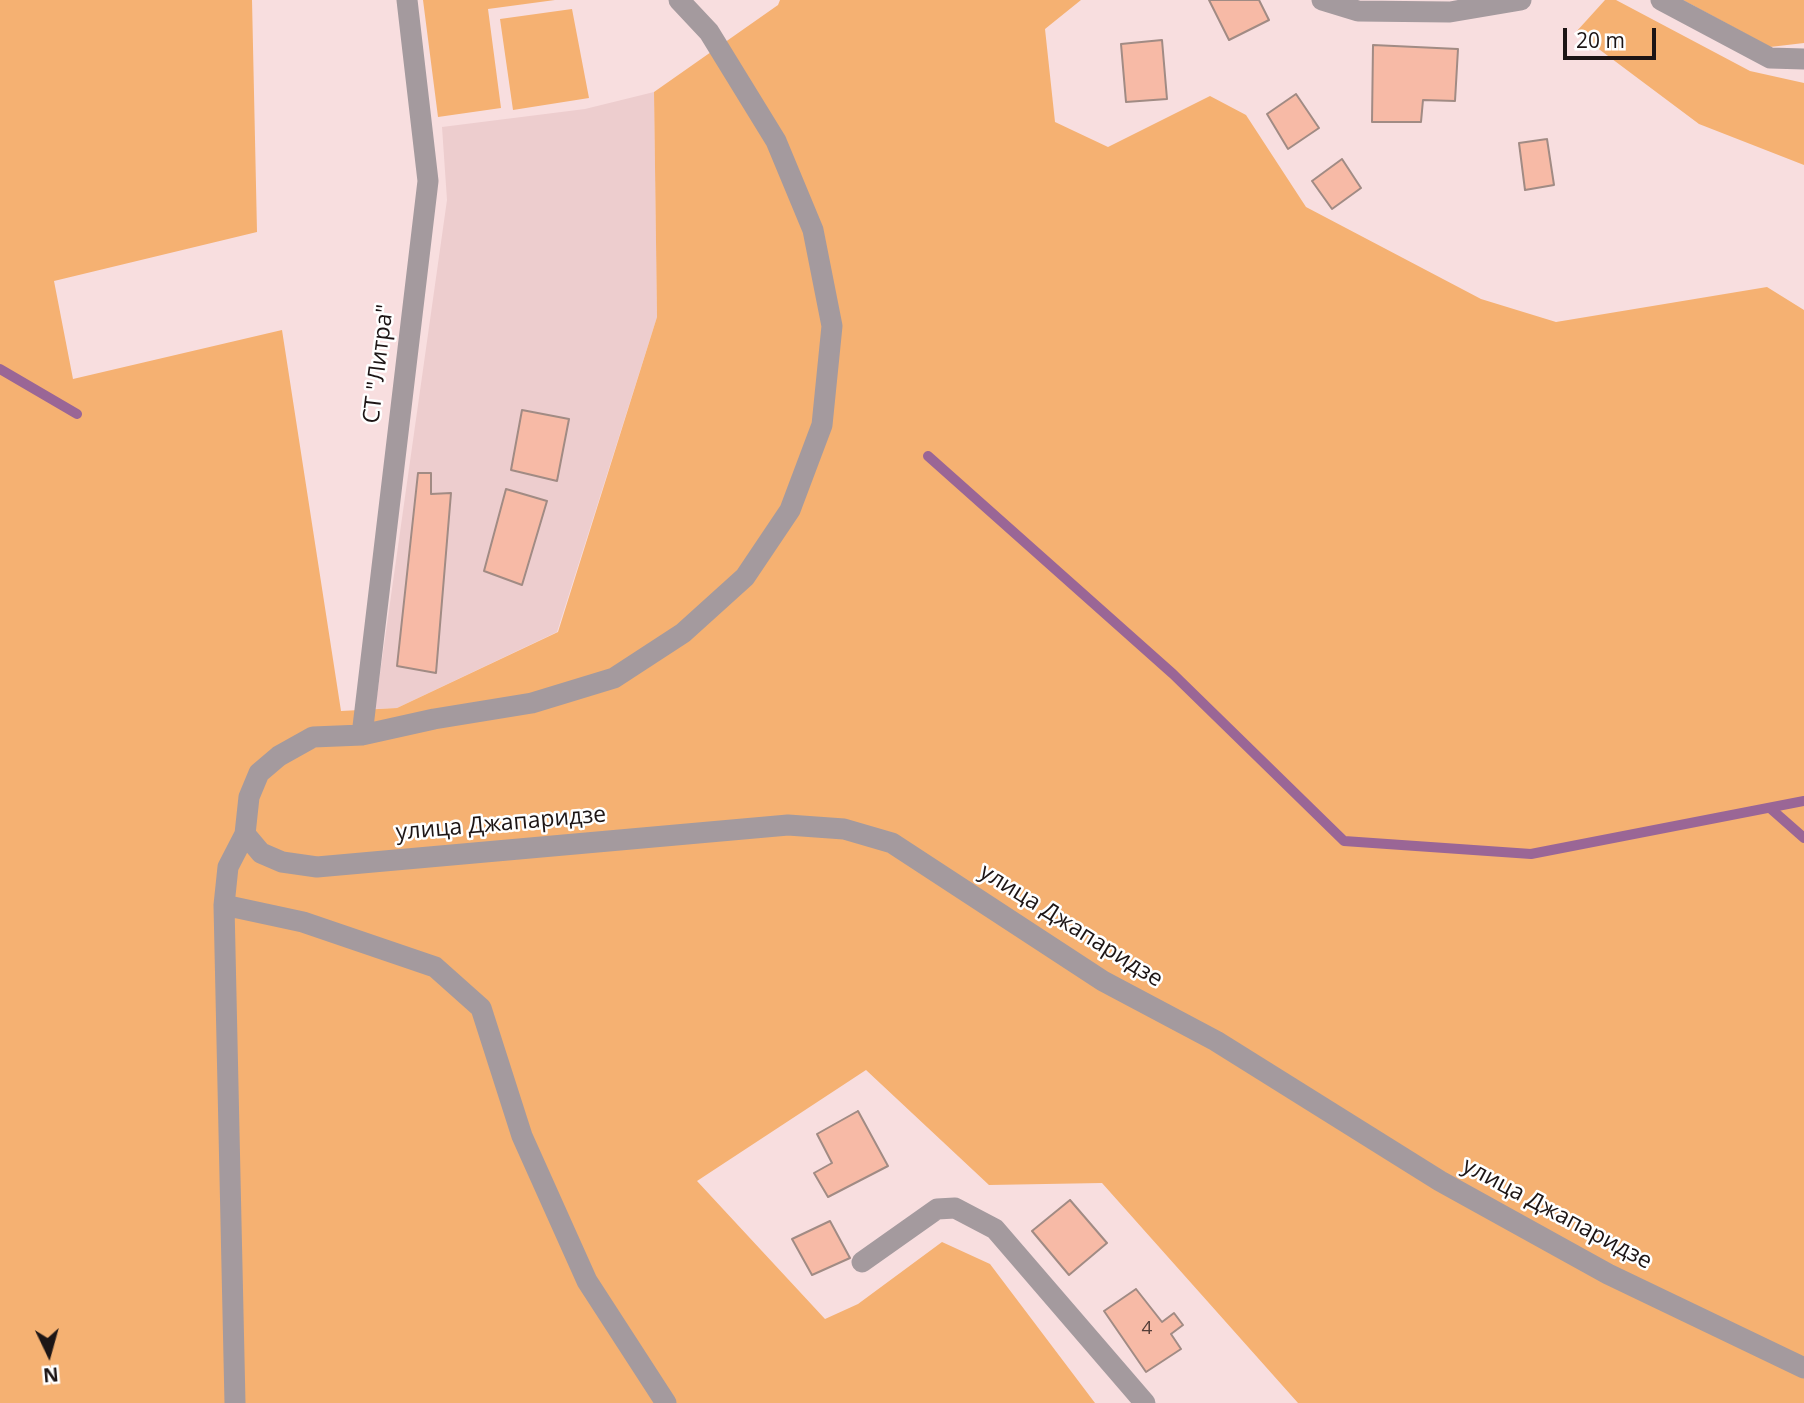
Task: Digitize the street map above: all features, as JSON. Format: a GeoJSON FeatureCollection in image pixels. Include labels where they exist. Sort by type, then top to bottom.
{"type":"FeatureCollection","features":[{"type":"Feature","properties":{"kind":"street","name":"СТ \"Литра\""},"geometry":{"type":"LineString","coordinates":[[362,735],[428,181],[407,0]]}},
{"type":"Feature","properties":{"kind":"street"},"geometry":{"type":"LineString","coordinates":[[235,1403],[224,905],[228,867],[245,834],[249,797],[260,773],[279,756],[313,737],[362,735],[434,719],[532,703],[614,678],[682,633],[745,578],[790,510],[822,425],[832,326],[813,230],[776,141],[709,32],[679,0]]}},
{"type":"Feature","properties":{"kind":"street"},"geometry":{"type":"LineString","coordinates":[[1322,0],[1358,11],[1450,12],[1521,0]]}},
{"type":"Feature","properties":{"kind":"street"},"geometry":{"type":"LineString","coordinates":[[1661,0],[1770,58],[1804,59]]}},
{"type":"Feature","properties":{"kind":"street","name":"улица Джапаридзе"},"geometry":{"type":"LineString","coordinates":[[245,834],[261,853],[282,862],[317,867],[788,825],[844,829],[892,843],[1103,981],[1216,1041],[1440,1181],[1608,1274],[1804,1368]]}},
{"type":"Feature","properties":{"kind":"street"},"geometry":{"type":"LineString","coordinates":[[224,905],[303,922],[435,967],[481,1008],[522,1136],[587,1282],[666,1403]]}},
{"type":"Feature","properties":{"kind":"street"},"geometry":{"type":"LineString","coordinates":[[862,1262],[937,1209],[955,1208],[995,1229],[1145,1403]]}},
{"type":"Feature","properties":{"kind":"shaded area"},"geometry":{"type":"Polygon","coordinates":[[[0,0],[252,0],[257,232],[54,281],[73,379],[282,330],[341,711],[397,708],[558,632],[657,317],[654,92],[778,5],[780,0],[1081,0],[1045,29],[1055,122],[1108,147],[1210,96],[1246,115],[1306,207],[1481,299],[1556,322],[1767,287],[1804,310],[1804,1403],[1298,1403],[1102,1183],[989,1185],[866,1070],[697,1181],[825,1319],[858,1304],[942,1242],[990,1264],[1095,1403],[0,1403],[0,0]]]}},
{"type":"Feature","properties":{"kind":"shaded area"},"geometry":{"type":"Polygon","coordinates":[[[423,0],[555,0],[488,9],[501,108],[438,117],[423,0]]]}},
{"type":"Feature","properties":{"kind":"shaded area"},"geometry":{"type":"Polygon","coordinates":[[[1605,0],[1616,0],[1750,71],[1804,83],[1804,165],[1699,124],[1576,32],[1605,0]]]}},
{"type":"Feature","properties":{"kind":"shaded area"},"geometry":{"type":"Polygon","coordinates":[[[1683,0],[1804,0],[1804,43],[1770,47],[1683,0]]]}},
{"type":"Feature","properties":{"kind":"shaded area"},"geometry":{"type":"Polygon","coordinates":[[[572,9],[589,98],[513,110],[500,19],[572,9]]]}},
{"type":"Feature","properties":{"kind":"shaded area"},"geometry":{"type":"Polygon","coordinates":[[[654,92],[657,317],[557,632],[397,708],[375,709],[447,200],[442,127],[585,109],[654,92]]]}},
{"type":"Feature","properties":{"kind":"building"},"geometry":{"type":"Polygon","coordinates":[[[1209,0],[1259,0],[1269,20],[1229,40],[1209,0]]]}},
{"type":"Feature","properties":{"kind":"building"},"geometry":{"type":"Polygon","coordinates":[[[1162,40],[1167,99],[1126,102],[1121,44],[1162,40]]]}},
{"type":"Feature","properties":{"kind":"building"},"geometry":{"type":"Polygon","coordinates":[[[1373,45],[1458,49],[1455,101],[1423,100],[1421,122],[1372,122],[1373,45]]]}},
{"type":"Feature","properties":{"kind":"building"},"geometry":{"type":"Polygon","coordinates":[[[1296,94],[1319,128],[1288,149],[1267,114],[1296,94]]]}},
{"type":"Feature","properties":{"kind":"building"},"geometry":{"type":"Polygon","coordinates":[[[1547,139],[1554,185],[1525,190],[1519,143],[1547,139]]]}},
{"type":"Feature","properties":{"kind":"building"},"geometry":{"type":"Polygon","coordinates":[[[1342,159],[1361,188],[1332,209],[1312,181],[1342,159]]]}},
{"type":"Feature","properties":{"kind":"building"},"geometry":{"type":"Polygon","coordinates":[[[522,410],[569,419],[557,481],[511,470],[522,410]]]}},
{"type":"Feature","properties":{"kind":"building"},"geometry":{"type":"Polygon","coordinates":[[[418,473],[431,473],[431,494],[451,493],[436,673],[397,666],[418,473]]]}},
{"type":"Feature","properties":{"kind":"building"},"geometry":{"type":"Polygon","coordinates":[[[506,489],[547,501],[522,585],[484,571],[506,489]]]}},
{"type":"Feature","properties":{"kind":"building"},"geometry":{"type":"Polygon","coordinates":[[[858,1111],[888,1166],[828,1197],[814,1173],[832,1163],[817,1134],[858,1111]]]}},
{"type":"Feature","properties":{"kind":"building"},"geometry":{"type":"Polygon","coordinates":[[[1070,1200],[1107,1243],[1069,1275],[1032,1231],[1070,1200]]]}},
{"type":"Feature","properties":{"kind":"building"},"geometry":{"type":"Polygon","coordinates":[[[830,1221],[850,1258],[812,1275],[792,1239],[830,1221]]]}},
{"type":"Feature","properties":{"kind":"building"},"geometry":{"type":"Polygon","coordinates":[[[1136,1289],[1162,1322],[1174,1313],[1183,1325],[1171,1334],[1181,1349],[1146,1372],[1104,1311],[1136,1289]]]}},
{"type":"Feature","properties":{"kind":"waterway"},"geometry":{"type":"LineString","coordinates":[[0,369],[77,414]]}},
{"type":"Feature","properties":{"kind":"waterway"},"geometry":{"type":"LineString","coordinates":[[928,456],[1173,674],[1344,841],[1531,854],[1804,801]]}},
{"type":"Feature","properties":{"kind":"waterway"},"geometry":{"type":"LineString","coordinates":[[1770,808],[1804,838]]}}]}
